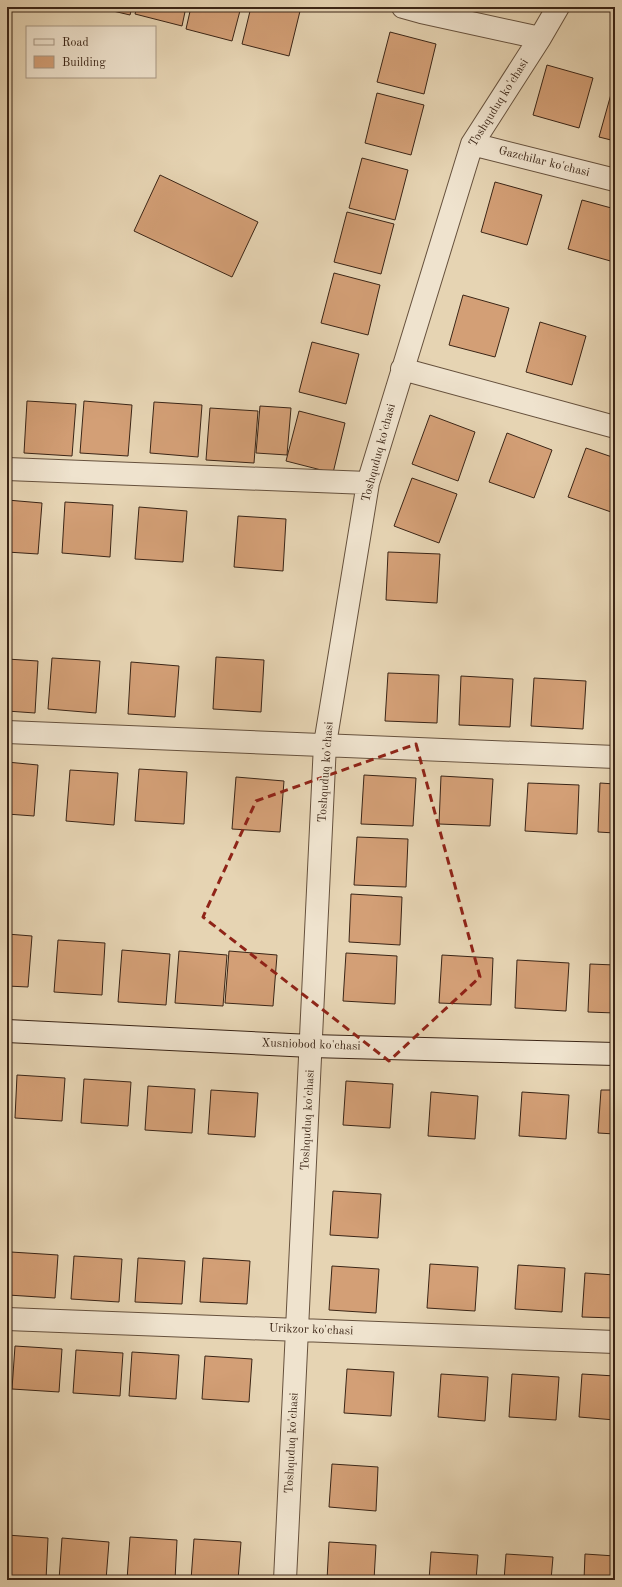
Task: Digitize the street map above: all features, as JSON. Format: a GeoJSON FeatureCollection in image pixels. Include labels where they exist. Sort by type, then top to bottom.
{"type":"FeatureCollection","features":[{"type":"Feature","properties":{"kind":"street"},"geometry":{"type":"LineString","coordinates":[[402,7],[540,38]]}},
{"type":"Feature","properties":{"kind":"street","name":"Toshquduq ko'chasi"},"geometry":{"type":"LineString","coordinates":[[285,1580],[325,744],[368,483],[472,144],[540,38],[558,7]]}},
{"type":"Feature","properties":{"kind":"street","name":"Gazchilar ko'chasi"},"geometry":{"type":"LineString","coordinates":[[472,144],[615,180]]}},
{"type":"Feature","properties":{"kind":"street"},"geometry":{"type":"LineString","coordinates":[[402,369],[615,427]]}},
{"type":"Feature","properties":{"kind":"street"},"geometry":{"type":"LineString","coordinates":[[7,469],[368,483]]}},
{"type":"Feature","properties":{"kind":"street"},"geometry":{"type":"LineString","coordinates":[[7,732],[615,756]]}},
{"type":"Feature","properties":{"kind":"street","name":"Xusniobod ko'chasi"},"geometry":{"type":"LineString","coordinates":[[7,1031],[311,1046],[615,1054]]}},
{"type":"Feature","properties":{"kind":"street","name":"Urikzor ko'chasi"},"geometry":{"type":"LineString","coordinates":[[7,1319],[615,1342]]}},
{"type":"Feature","properties":{"kind":"highlighted area"},"geometry":{"type":"Polygon","coordinates":[[[416,744],[480,977],[389,1061],[203,917],[256,801],[416,744]]]}},
{"type":"Feature","properties":{"kind":"building"},"geometry":{"type":"Polygon","coordinates":[[[96,7],[132,7],[130,15],[96,7]]]}},
{"type":"Feature","properties":{"kind":"building"},"geometry":{"type":"Polygon","coordinates":[[[137,7],[186,7],[182,26],[135,14],[137,7]]]}},
{"type":"Feature","properties":{"kind":"building"},"geometry":{"type":"Polygon","coordinates":[[[191,7],[241,7],[232,41],[186,29],[191,7]]]}},
{"type":"Feature","properties":{"kind":"building"},"geometry":{"type":"Polygon","coordinates":[[[251,7],[301,7],[289,56],[242,44],[251,7]]]}},
{"type":"Feature","properties":{"kind":"building"},"geometry":{"type":"Polygon","coordinates":[[[390,32],[436,44],[424,94],[377,82],[390,32]]]}},
{"type":"Feature","properties":{"kind":"building"},"geometry":{"type":"Polygon","coordinates":[[[547,65],[593,78],[579,128],[533,115],[547,65]]]}},
{"type":"Feature","properties":{"kind":"building"},"geometry":{"type":"Polygon","coordinates":[[[613,87],[615,87],[615,141],[599,137],[613,87]]]}},
{"type":"Feature","properties":{"kind":"building"},"geometry":{"type":"Polygon","coordinates":[[[377,93],[424,105],[411,155],[365,143],[377,93]]]}},
{"type":"Feature","properties":{"kind":"building"},"geometry":{"type":"Polygon","coordinates":[[[362,158],[408,170],[395,220],[349,208],[362,158]]]}},
{"type":"Feature","properties":{"kind":"building"},"geometry":{"type":"Polygon","coordinates":[[[160,175],[258,222],[232,277],[134,231],[160,175]]]}},
{"type":"Feature","properties":{"kind":"building"},"geometry":{"type":"Polygon","coordinates":[[[495,182],[542,195],[527,245],[481,232],[495,182]]]}},
{"type":"Feature","properties":{"kind":"building"},"geometry":{"type":"Polygon","coordinates":[[[582,200],[615,209],[614,262],[568,249],[582,200]]]}},
{"type":"Feature","properties":{"kind":"building"},"geometry":{"type":"Polygon","coordinates":[[[347,212],[394,224],[381,274],[334,262],[347,212]]]}},
{"type":"Feature","properties":{"kind":"building"},"geometry":{"type":"Polygon","coordinates":[[[334,273],[380,285],[368,335],[321,323],[334,273]]]}},
{"type":"Feature","properties":{"kind":"building"},"geometry":{"type":"Polygon","coordinates":[[[463,295],[509,308],[495,357],[449,345],[463,295]]]}},
{"type":"Feature","properties":{"kind":"building"},"geometry":{"type":"Polygon","coordinates":[[[540,322],[586,336],[572,385],[526,372],[540,322]]]}},
{"type":"Feature","properties":{"kind":"building"},"geometry":{"type":"Polygon","coordinates":[[[312,342],[359,354],[346,404],[299,392],[312,342]]]}},
{"type":"Feature","properties":{"kind":"building"},"geometry":{"type":"Polygon","coordinates":[[[7,399],[9,399],[7,425],[7,399]]]}},
{"type":"Feature","properties":{"kind":"building"},"geometry":{"type":"Polygon","coordinates":[[[27,401],[76,404],[72,456],[24,453],[27,401]]]}},
{"type":"Feature","properties":{"kind":"building"},"geometry":{"type":"Polygon","coordinates":[[[84,401],[132,405],[128,456],[80,453],[84,401]]]}},
{"type":"Feature","properties":{"kind":"building"},"geometry":{"type":"Polygon","coordinates":[[[154,402],[202,405],[198,457],[150,453],[154,402]]]}},
{"type":"Feature","properties":{"kind":"building"},"geometry":{"type":"Polygon","coordinates":[[[260,406],[291,408],[287,455],[256,453],[260,406]]]}},
{"type":"Feature","properties":{"kind":"building"},"geometry":{"type":"Polygon","coordinates":[[[210,408],[258,411],[254,463],[206,460],[210,408]]]}},
{"type":"Feature","properties":{"kind":"building"},"geometry":{"type":"Polygon","coordinates":[[[299,411],[345,423],[333,473],[286,461],[299,411]]]}},
{"type":"Feature","properties":{"kind":"building"},"geometry":{"type":"Polygon","coordinates":[[[430,415],[475,432],[458,481],[412,464],[430,415]]]}},
{"type":"Feature","properties":{"kind":"building"},"geometry":{"type":"Polygon","coordinates":[[[507,433],[552,450],[534,498],[489,482],[507,433]]]}},
{"type":"Feature","properties":{"kind":"building"},"geometry":{"type":"Polygon","coordinates":[[[586,448],[615,458],[614,513],[568,497],[586,448]]]}},
{"type":"Feature","properties":{"kind":"building"},"geometry":{"type":"Polygon","coordinates":[[[412,478],[457,494],[439,543],[394,526],[412,478]]]}},
{"type":"Feature","properties":{"kind":"building"},"geometry":{"type":"Polygon","coordinates":[[[7,500],[42,503],[38,554],[7,552],[7,500]]]}},
{"type":"Feature","properties":{"kind":"building"},"geometry":{"type":"Polygon","coordinates":[[[65,502],[113,505],[110,557],[62,553],[65,502]]]}},
{"type":"Feature","properties":{"kind":"building"},"geometry":{"type":"Polygon","coordinates":[[[139,507],[187,511],[183,562],[135,559],[139,507]]]}},
{"type":"Feature","properties":{"kind":"building"},"geometry":{"type":"Polygon","coordinates":[[[238,516],[286,519],[283,571],[234,567],[238,516]]]}},
{"type":"Feature","properties":{"kind":"building"},"geometry":{"type":"Polygon","coordinates":[[[388,552],[440,554],[437,603],[386,600],[388,552]]]}},
{"type":"Feature","properties":{"kind":"building"},"geometry":{"type":"Polygon","coordinates":[[[216,657],[264,660],[261,712],[213,709],[216,657]]]}},
{"type":"Feature","properties":{"kind":"building"},"geometry":{"type":"Polygon","coordinates":[[[52,658],[100,661],[96,713],[48,709],[52,658]]]}},
{"type":"Feature","properties":{"kind":"building"},"geometry":{"type":"Polygon","coordinates":[[[7,659],[38,661],[35,713],[7,711],[7,659]]]}},
{"type":"Feature","properties":{"kind":"building"},"geometry":{"type":"Polygon","coordinates":[[[131,662],[179,666],[175,717],[128,714],[131,662]]]}},
{"type":"Feature","properties":{"kind":"building"},"geometry":{"type":"Polygon","coordinates":[[[388,673],[439,675],[437,723],[385,721],[388,673]]]}},
{"type":"Feature","properties":{"kind":"building"},"geometry":{"type":"Polygon","coordinates":[[[461,676],[513,679],[510,727],[459,725],[461,676]]]}},
{"type":"Feature","properties":{"kind":"building"},"geometry":{"type":"Polygon","coordinates":[[[534,678],[586,681],[583,729],[531,726],[534,678]]]}},
{"type":"Feature","properties":{"kind":"building"},"geometry":{"type":"Polygon","coordinates":[[[7,762],[38,765],[34,816],[7,814],[7,762]]]}},
{"type":"Feature","properties":{"kind":"building"},"geometry":{"type":"Polygon","coordinates":[[[139,769],[187,772],[184,824],[135,821],[139,769]]]}},
{"type":"Feature","properties":{"kind":"building"},"geometry":{"type":"Polygon","coordinates":[[[70,770],[118,773],[114,825],[66,821],[70,770]]]}},
{"type":"Feature","properties":{"kind":"building"},"geometry":{"type":"Polygon","coordinates":[[[364,775],[416,778],[413,826],[361,824],[364,775]]]}},
{"type":"Feature","properties":{"kind":"building"},"geometry":{"type":"Polygon","coordinates":[[[441,776],[493,779],[490,826],[439,824],[441,776]]]}},
{"type":"Feature","properties":{"kind":"building"},"geometry":{"type":"Polygon","coordinates":[[[236,777],[284,781],[280,832],[232,829],[236,777]]]}},
{"type":"Feature","properties":{"kind":"building"},"geometry":{"type":"Polygon","coordinates":[[[528,783],[579,785],[577,834],[525,831],[528,783]]]}},
{"type":"Feature","properties":{"kind":"building"},"geometry":{"type":"Polygon","coordinates":[[[600,783],[615,784],[615,833],[598,832],[600,783]]]}},
{"type":"Feature","properties":{"kind":"building"},"geometry":{"type":"Polygon","coordinates":[[[357,837],[408,839],[406,887],[354,885],[357,837]]]}},
{"type":"Feature","properties":{"kind":"building"},"geometry":{"type":"Polygon","coordinates":[[[351,894],[402,897],[400,945],[349,942],[351,894]]]}},
{"type":"Feature","properties":{"kind":"building"},"geometry":{"type":"Polygon","coordinates":[[[7,934],[32,936],[28,987],[7,986],[7,934]]]}},
{"type":"Feature","properties":{"kind":"building"},"geometry":{"type":"Polygon","coordinates":[[[58,940],[105,943],[102,995],[54,992],[58,940]]]}},
{"type":"Feature","properties":{"kind":"building"},"geometry":{"type":"Polygon","coordinates":[[[122,950],[170,954],[166,1005],[118,1002],[122,950]]]}},
{"type":"Feature","properties":{"kind":"building"},"geometry":{"type":"Polygon","coordinates":[[[179,951],[227,955],[223,1006],[175,1003],[179,951]]]}},
{"type":"Feature","properties":{"kind":"building"},"geometry":{"type":"Polygon","coordinates":[[[229,951],[277,955],[273,1006],[225,1003],[229,951]]]}},
{"type":"Feature","properties":{"kind":"building"},"geometry":{"type":"Polygon","coordinates":[[[346,953],[397,956],[395,1004],[343,1001],[346,953]]]}},
{"type":"Feature","properties":{"kind":"building"},"geometry":{"type":"Polygon","coordinates":[[[442,955],[493,958],[491,1005],[439,1003],[442,955]]]}},
{"type":"Feature","properties":{"kind":"building"},"geometry":{"type":"Polygon","coordinates":[[[517,960],[569,963],[566,1011],[515,1008],[517,960]]]}},
{"type":"Feature","properties":{"kind":"building"},"geometry":{"type":"Polygon","coordinates":[[[590,964],[615,965],[615,1013],[588,1012],[590,964]]]}},
{"type":"Feature","properties":{"kind":"building"},"geometry":{"type":"Polygon","coordinates":[[[17,1075],[65,1078],[62,1121],[15,1118],[17,1075]]]}},
{"type":"Feature","properties":{"kind":"building"},"geometry":{"type":"Polygon","coordinates":[[[84,1079],[131,1082],[128,1126],[81,1123],[84,1079]]]}},
{"type":"Feature","properties":{"kind":"building"},"geometry":{"type":"Polygon","coordinates":[[[346,1081],[393,1084],[390,1128],[343,1125],[346,1081]]]}},
{"type":"Feature","properties":{"kind":"building"},"geometry":{"type":"Polygon","coordinates":[[[148,1086],[195,1089],[192,1133],[145,1130],[148,1086]]]}},
{"type":"Feature","properties":{"kind":"building"},"geometry":{"type":"Polygon","coordinates":[[[211,1090],[258,1093],[255,1137],[208,1134],[211,1090]]]}},
{"type":"Feature","properties":{"kind":"building"},"geometry":{"type":"Polygon","coordinates":[[[601,1090],[615,1090],[615,1134],[598,1133],[601,1090]]]}},
{"type":"Feature","properties":{"kind":"building"},"geometry":{"type":"Polygon","coordinates":[[[431,1092],[478,1096],[475,1139],[428,1136],[431,1092]]]}},
{"type":"Feature","properties":{"kind":"building"},"geometry":{"type":"Polygon","coordinates":[[[522,1092],[569,1095],[566,1139],[519,1136],[522,1092]]]}},
{"type":"Feature","properties":{"kind":"building"},"geometry":{"type":"Polygon","coordinates":[[[333,1191],[381,1194],[378,1238],[330,1235],[333,1191]]]}},
{"type":"Feature","properties":{"kind":"building"},"geometry":{"type":"Polygon","coordinates":[[[11,1252],[58,1255],[55,1298],[8,1295],[11,1252]]]}},
{"type":"Feature","properties":{"kind":"building"},"geometry":{"type":"Polygon","coordinates":[[[74,1256],[122,1259],[119,1302],[71,1299],[74,1256]]]}},
{"type":"Feature","properties":{"kind":"building"},"geometry":{"type":"Polygon","coordinates":[[[138,1258],[185,1261],[182,1304],[135,1302],[138,1258]]]}},
{"type":"Feature","properties":{"kind":"building"},"geometry":{"type":"Polygon","coordinates":[[[203,1258],[250,1261],[247,1304],[200,1302],[203,1258]]]}},
{"type":"Feature","properties":{"kind":"building"},"geometry":{"type":"Polygon","coordinates":[[[430,1264],[478,1267],[475,1311],[427,1308],[430,1264]]]}},
{"type":"Feature","properties":{"kind":"building"},"geometry":{"type":"Polygon","coordinates":[[[518,1265],[565,1268],[562,1312],[515,1309],[518,1265]]]}},
{"type":"Feature","properties":{"kind":"building"},"geometry":{"type":"Polygon","coordinates":[[[332,1266],[379,1269],[376,1313],[329,1310],[332,1266]]]}},
{"type":"Feature","properties":{"kind":"building"},"geometry":{"type":"Polygon","coordinates":[[[585,1273],[615,1275],[615,1318],[582,1317],[585,1273]]]}},
{"type":"Feature","properties":{"kind":"building"},"geometry":{"type":"Polygon","coordinates":[[[15,1346],[62,1349],[59,1392],[12,1389],[15,1346]]]}},
{"type":"Feature","properties":{"kind":"building"},"geometry":{"type":"Polygon","coordinates":[[[76,1350],[123,1353],[120,1396],[73,1393],[76,1350]]]}},
{"type":"Feature","properties":{"kind":"building"},"geometry":{"type":"Polygon","coordinates":[[[132,1352],[179,1355],[176,1399],[129,1396],[132,1352]]]}},
{"type":"Feature","properties":{"kind":"building"},"geometry":{"type":"Polygon","coordinates":[[[205,1356],[252,1359],[249,1402],[202,1399],[205,1356]]]}},
{"type":"Feature","properties":{"kind":"building"},"geometry":{"type":"Polygon","coordinates":[[[347,1369],[394,1372],[391,1416],[344,1413],[347,1369]]]}},
{"type":"Feature","properties":{"kind":"building"},"geometry":{"type":"Polygon","coordinates":[[[441,1374],[488,1377],[485,1421],[438,1417],[441,1374]]]}},
{"type":"Feature","properties":{"kind":"building"},"geometry":{"type":"Polygon","coordinates":[[[512,1374],[559,1377],[556,1420],[509,1417],[512,1374]]]}},
{"type":"Feature","properties":{"kind":"building"},"geometry":{"type":"Polygon","coordinates":[[[582,1374],[615,1376],[615,1420],[579,1417],[582,1374]]]}},
{"type":"Feature","properties":{"kind":"building"},"geometry":{"type":"Polygon","coordinates":[[[332,1464],[378,1467],[376,1511],[329,1507],[332,1464]]]}},
{"type":"Feature","properties":{"kind":"building"},"geometry":{"type":"Polygon","coordinates":[[[7,1535],[48,1538],[46,1580],[7,1579],[7,1535]]]}},
{"type":"Feature","properties":{"kind":"building"},"geometry":{"type":"Polygon","coordinates":[[[130,1537],[177,1540],[175,1580],[127,1580],[130,1537]]]}},
{"type":"Feature","properties":{"kind":"building"},"geometry":{"type":"Polygon","coordinates":[[[62,1538],[109,1542],[106,1580],[59,1580],[62,1538]]]}},
{"type":"Feature","properties":{"kind":"building"},"geometry":{"type":"Polygon","coordinates":[[[194,1539],[241,1542],[238,1580],[191,1580],[194,1539]]]}},
{"type":"Feature","properties":{"kind":"building"},"geometry":{"type":"Polygon","coordinates":[[[329,1542],[376,1545],[374,1580],[327,1580],[329,1542]]]}},
{"type":"Feature","properties":{"kind":"building"},"geometry":{"type":"Polygon","coordinates":[[[431,1552],[478,1555],[476,1580],[429,1580],[431,1552]]]}},
{"type":"Feature","properties":{"kind":"building"},"geometry":{"type":"Polygon","coordinates":[[[506,1554],[553,1557],[551,1580],[504,1580],[506,1554]]]}},
{"type":"Feature","properties":{"kind":"building"},"geometry":{"type":"Polygon","coordinates":[[[585,1554],[615,1556],[615,1580],[584,1580],[585,1554]]]}}]}
